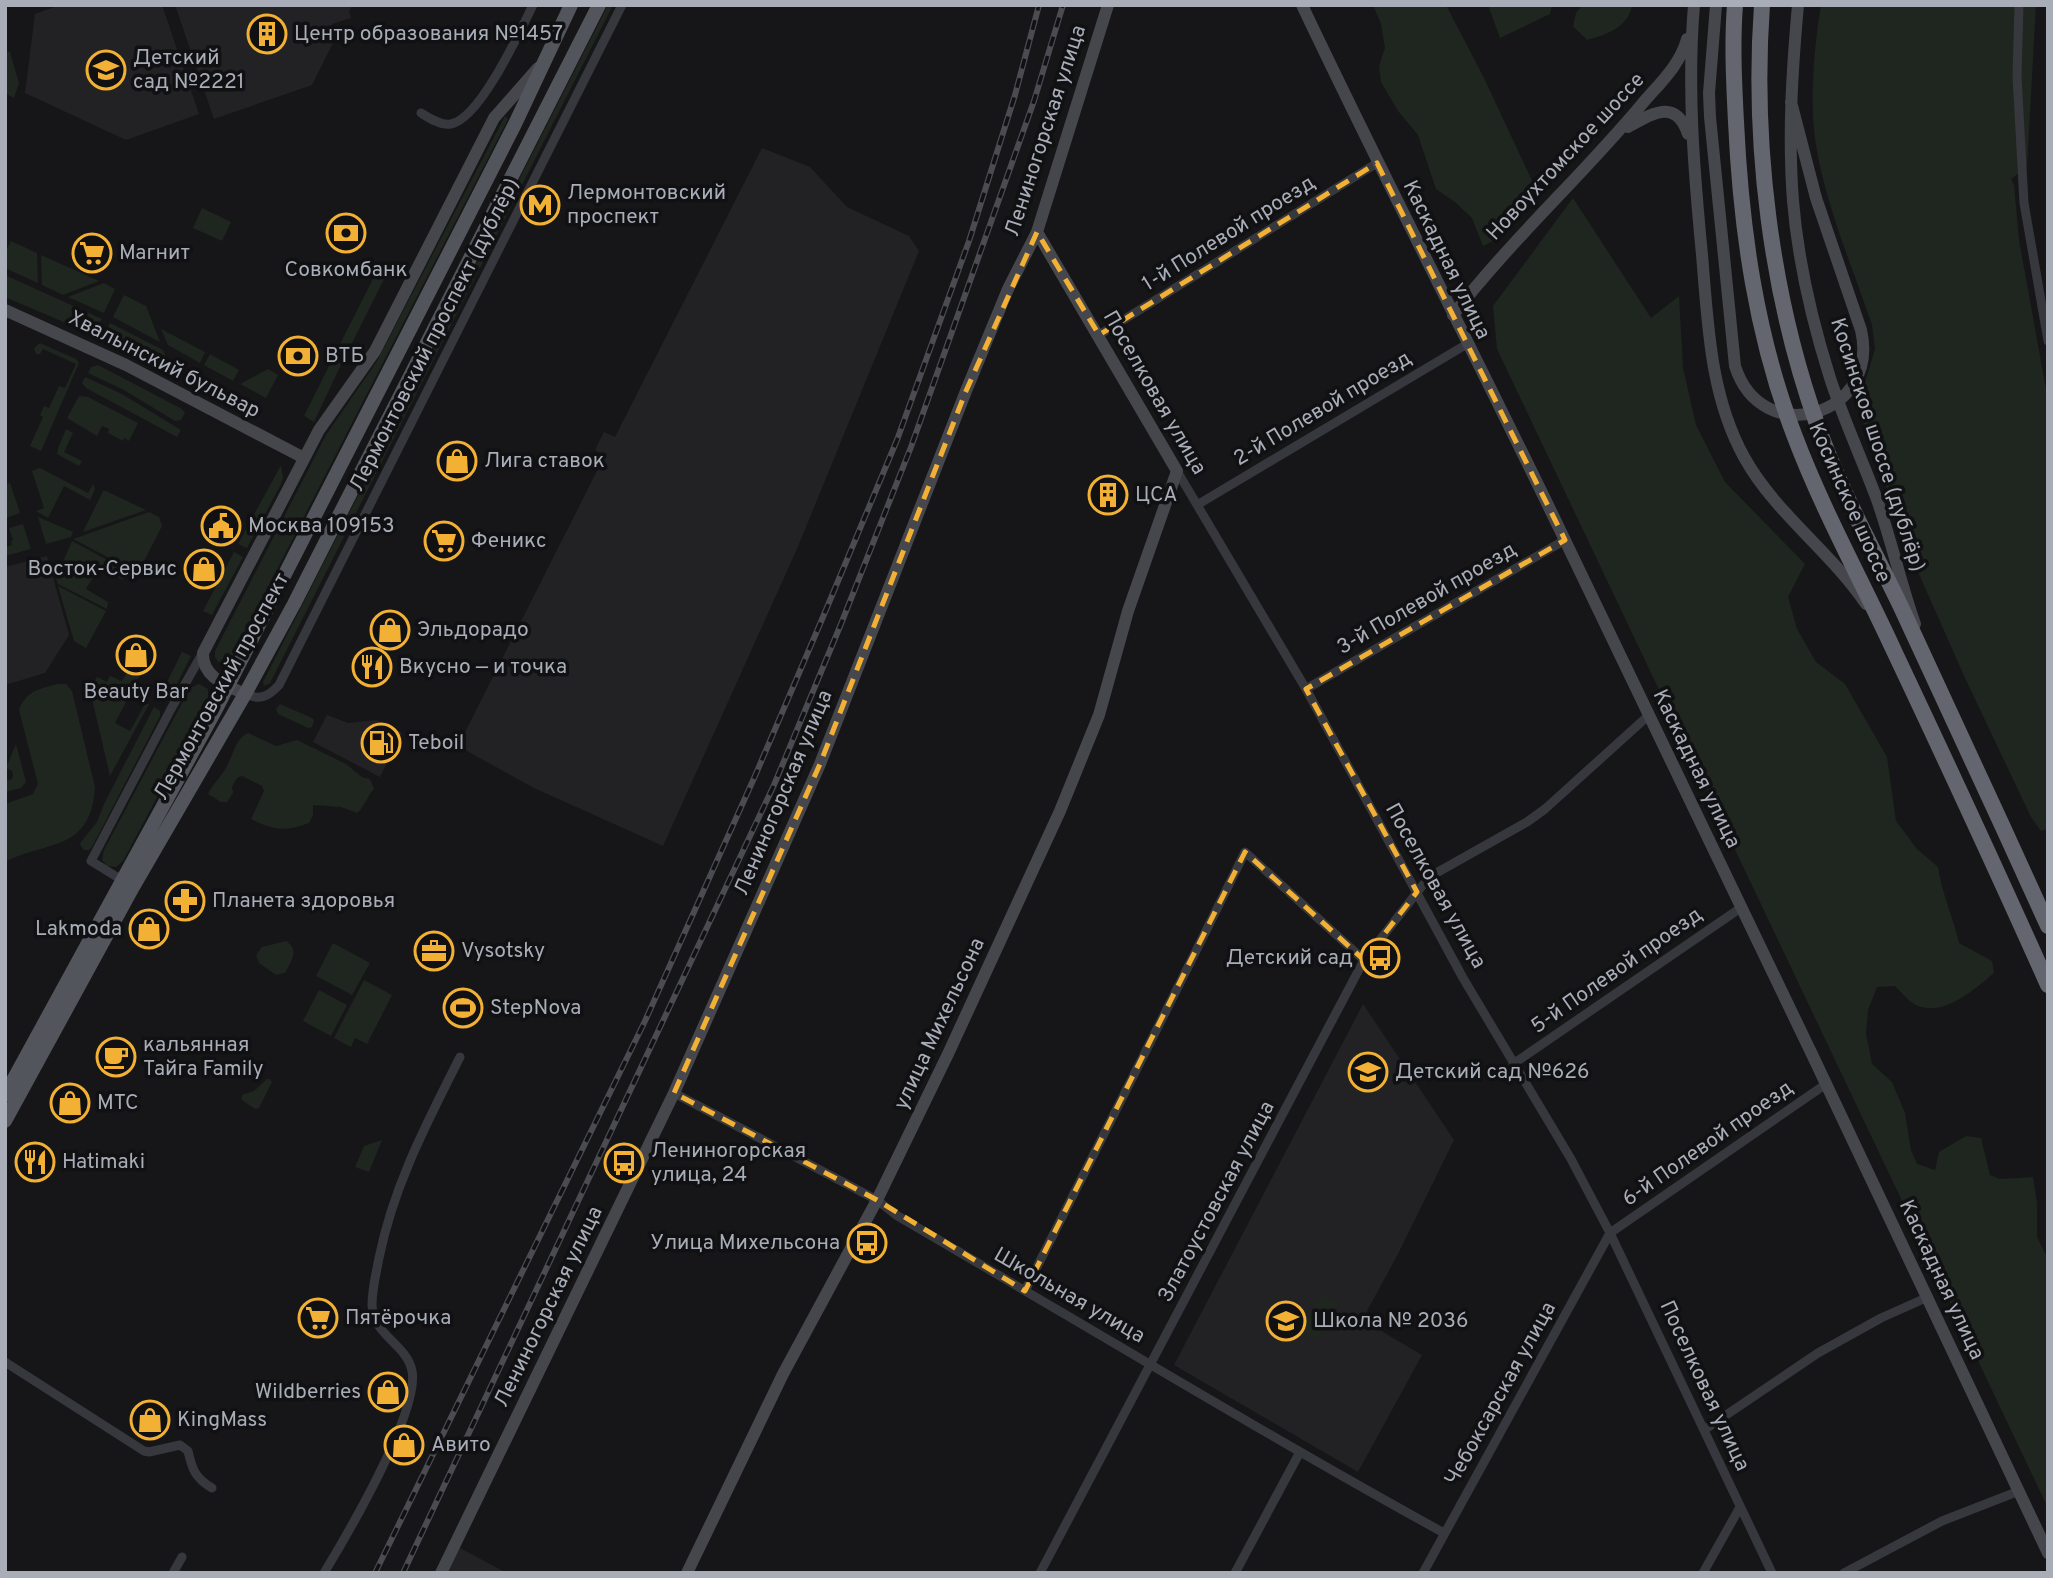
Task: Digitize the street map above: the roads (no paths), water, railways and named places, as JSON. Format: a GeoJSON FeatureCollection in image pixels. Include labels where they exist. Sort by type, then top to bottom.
{"type":"FeatureCollection","features":[{"type":"Feature","properties":{"kind":"highway","name":"Косинское шоссе"},"geometry":{"type":"LineString","coordinates":[[1735,5],[1738,175],[1746,244],[1769,357],[1794,435],[1817,492],[1886,633],[2048,985]]}},
{"type":"Feature","properties":{"kind":"highway","name":"Косинское шоссе"},"geometry":{"type":"LineString","coordinates":[[1762,5],[1761,114],[1764,172],[1782,300],[1807,395],[1841,487],[1937,683],[2048,926]]}},
{"type":"Feature","properties":{"kind":"main road","name":"Лермонтовский проспект"},"geometry":{"type":"LineString","coordinates":[[5,1095],[227,685],[515,124],[572,5]]}},
{"type":"Feature","properties":{"kind":"main road","name":"Лермонтовский проспект"},"geometry":{"type":"LineString","coordinates":[[5,1121],[133,887],[245,694],[441,318],[599,5]]}},
{"type":"Feature","properties":{"kind":"street"},"geometry":{"type":"LineString","coordinates":[[421,113],[443,124],[452,124],[461,118],[492,84],[533,5]]}},
{"type":"Feature","properties":{"kind":"street","name":"Лермонтовский проспект (дублёр)"},"geometry":{"type":"LineString","coordinates":[[245,694],[259,698],[268,695],[279,685],[622,5]]}},
{"type":"Feature","properties":{"kind":"street","name":"Лениногорская улица"},"geometry":{"type":"LineString","coordinates":[[441,1573],[674,1093],[820,764],[992,327],[1037,232],[1108,5]]}},
{"type":"Feature","properties":{"kind":"street","name":"Каскадная улица"},"geometry":{"type":"LineString","coordinates":[[1302,5],[1742,907],[2048,1553]]}},
{"type":"Feature","properties":{"kind":"street"},"geometry":{"type":"LineString","coordinates":[[1716,5],[1709,93],[1710,117],[1735,366],[1742,385],[1749,394],[1769,408],[1791,415],[1819,412],[1836,402],[1851,388],[1863,356],[1861,330],[1816,198],[1791,102]]}},
{"type":"Feature","properties":{"kind":"street","name":"Косинское шоссе (дублёр)"},"geometry":{"type":"LineString","coordinates":[[1798,5],[1791,102],[1793,204],[1800,253],[1820,342],[1839,402],[1887,530],[1913,617],[1937,683]]}},
{"type":"Feature","properties":{"kind":"street"},"geometry":{"type":"LineString","coordinates":[[2019,5],[2017,88],[2024,203],[2048,341]]}},
{"type":"Feature","properties":{"kind":"street"},"geometry":{"type":"LineString","coordinates":[[1693,12],[1690,106],[1693,156],[1713,367],[1721,403],[1733,436],[1758,480],[1837,567],[1886,633]]}},
{"type":"Feature","properties":{"kind":"street","name":"Новоухтомское шоссе"},"geometry":{"type":"LineString","coordinates":[[1453,314],[1486,272],[1619,132],[1680,59],[1693,12]]}},
{"type":"Feature","properties":{"kind":"street"},"geometry":{"type":"LineString","coordinates":[[122,880],[92,861],[319,430],[375,351],[494,118],[543,62]]}},
{"type":"Feature","properties":{"kind":"street"},"geometry":{"type":"LineString","coordinates":[[1619,132],[1657,112],[1670,111],[1685,125],[1693,156]]}},
{"type":"Feature","properties":{"kind":"street","name":"1-й Полевой проезд"},"geometry":{"type":"LineString","coordinates":[[1099,335],[1377,163]]}},
{"type":"Feature","properties":{"kind":"street","name":"Поселковая улица"},"geometry":{"type":"LineString","coordinates":[[1037,232],[1306,689],[1513,1064],[1555,1129],[1610,1233],[1772,1573]]}},
{"type":"Feature","properties":{"kind":"street","name":"Хвалынский бульвар"},"geometry":{"type":"LineString","coordinates":[[5,310],[93,348],[304,458]]}},
{"type":"Feature","properties":{"kind":"street","name":"2-й Полевой проезд"},"geometry":{"type":"LineString","coordinates":[[1197,505],[1467,344]]}},
{"type":"Feature","properties":{"kind":"street","name":"улица Михельсона"},"geometry":{"type":"LineString","coordinates":[[687,1573],[783,1374],[877,1200],[950,1051],[1060,811],[1099,715],[1128,611],[1177,471]]}},
{"type":"Feature","properties":{"kind":"street","name":"3-й Полевой проезд"},"geometry":{"type":"LineString","coordinates":[[1306,689],[1565,540]]}},
{"type":"Feature","properties":{"kind":"street"},"geometry":{"type":"LineString","coordinates":[[203,653],[203,663],[208,673],[245,694]]}},
{"type":"Feature","properties":{"kind":"street","name":"Златоустовская улица"},"geometry":{"type":"LineString","coordinates":[[1040,1573],[1364,960],[1417,892],[1438,872],[1545,809],[1649,715]]}},
{"type":"Feature","properties":{"kind":"street"},"geometry":{"type":"LineString","coordinates":[[1025,1291],[1121,1097],[1165,1017],[1245,852],[1364,960]]}},
{"type":"Feature","properties":{"kind":"street","name":"5-й Полевой проезд"},"geometry":{"type":"LineString","coordinates":[[1513,1064],[1742,907]]}},
{"type":"Feature","properties":{"kind":"street"},"geometry":{"type":"LineString","coordinates":[[324,1573],[343,1542],[409,1407],[413,1390],[409,1361],[374,1320],[373,1290],[393,1200],[408,1161],[460,1056]]}},
{"type":"Feature","properties":{"kind":"street","name":"6-й Полевой проезд"},"geometry":{"type":"LineString","coordinates":[[1610,1233],[1826,1084]]}},
{"type":"Feature","properties":{"kind":"street","name":"Школьная улица"},"geometry":{"type":"LineString","coordinates":[[674,1093],[877,1200],[896,1215],[1025,1291],[1444,1533]]}},
{"type":"Feature","properties":{"kind":"street","name":"Чебоксарская улица"},"geometry":{"type":"LineString","coordinates":[[1423,1573],[1610,1233]]}},
{"type":"Feature","properties":{"kind":"street"},"geometry":{"type":"LineString","coordinates":[[1704,1430],[1818,1353],[1881,1318],[1928,1297]]}},
{"type":"Feature","properties":{"kind":"street"},"geometry":{"type":"LineString","coordinates":[[5,1362],[144,1451],[180,1445],[188,1451],[193,1473],[212,1488]]}},
{"type":"Feature","properties":{"kind":"street"},"geometry":{"type":"LineString","coordinates":[[1235,1573],[1300,1452]]}},
{"type":"Feature","properties":{"kind":"street"},"geometry":{"type":"LineString","coordinates":[[1844,1573],[1942,1521],[2019,1491]]}},
{"type":"Feature","properties":{"kind":"street"},"geometry":{"type":"LineString","coordinates":[[1703,1573],[1740,1507]]}},
{"type":"Feature","properties":{"kind":"street"},"geometry":{"type":"LineString","coordinates":[[173,1573],[182,1557]]}},
{"type":"Feature","properties":{"kind":"railway"},"geometry":{"type":"LineString","coordinates":[[375,1573],[645,1021],[823,617],[897,440],[969,241],[1015,95],[1039,5]]}},
{"type":"Feature","properties":{"kind":"railway"},"geometry":{"type":"LineString","coordinates":[[403,1573],[774,785],[911,447],[1034,101],[1063,5]]}},
{"type":"Feature","properties":{"kind":"place","name":"Центр образования №1457"},"geometry":{"type":"Point","coordinates":[267,34]}},
{"type":"Feature","properties":{"kind":"place","name":"Детский сад №2221"},"geometry":{"type":"Point","coordinates":[106,70]}},
{"type":"Feature","properties":{"kind":"place","name":"Лермонтовский проспект"},"geometry":{"type":"Point","coordinates":[540,205]}},
{"type":"Feature","properties":{"kind":"place","name":"Совкомбанк"},"geometry":{"type":"Point","coordinates":[346,233]}},
{"type":"Feature","properties":{"kind":"place","name":"Магнит"},"geometry":{"type":"Point","coordinates":[92,253]}},
{"type":"Feature","properties":{"kind":"place","name":"ВТБ"},"geometry":{"type":"Point","coordinates":[298,356]}},
{"type":"Feature","properties":{"kind":"place","name":"Лига ставок"},"geometry":{"type":"Point","coordinates":[457,461]}},
{"type":"Feature","properties":{"kind":"place","name":"ЦСА"},"geometry":{"type":"Point","coordinates":[1108,495]}},
{"type":"Feature","properties":{"kind":"place","name":"Москва 109153"},"geometry":{"type":"Point","coordinates":[221,526]}},
{"type":"Feature","properties":{"kind":"place","name":"Феникс"},"geometry":{"type":"Point","coordinates":[444,541]}},
{"type":"Feature","properties":{"kind":"place","name":"Восток-Сервис"},"geometry":{"type":"Point","coordinates":[204,569]}},
{"type":"Feature","properties":{"kind":"place","name":"Эльдорадо"},"geometry":{"type":"Point","coordinates":[390,630]}},
{"type":"Feature","properties":{"kind":"place","name":"Beauty Bar"},"geometry":{"type":"Point","coordinates":[136,655]}},
{"type":"Feature","properties":{"kind":"place","name":"Вкусно — и точка"},"geometry":{"type":"Point","coordinates":[372,667]}},
{"type":"Feature","properties":{"kind":"place","name":"Teboil"},"geometry":{"type":"Point","coordinates":[381,743]}},
{"type":"Feature","properties":{"kind":"place","name":"Планета здоровья"},"geometry":{"type":"Point","coordinates":[185,901]}},
{"type":"Feature","properties":{"kind":"place","name":"Lakmoda"},"geometry":{"type":"Point","coordinates":[149,929]}},
{"type":"Feature","properties":{"kind":"place","name":"Vysotsky"},"geometry":{"type":"Point","coordinates":[434,951]}},
{"type":"Feature","properties":{"kind":"place","name":"Детский сад"},"geometry":{"type":"Point","coordinates":[1380,958]}},
{"type":"Feature","properties":{"kind":"place","name":"StepNova"},"geometry":{"type":"Point","coordinates":[463,1008]}},
{"type":"Feature","properties":{"kind":"place","name":"кальянная Тайга Family"},"geometry":{"type":"Point","coordinates":[116,1057]}},
{"type":"Feature","properties":{"kind":"place","name":"Детский сад №626"},"geometry":{"type":"Point","coordinates":[1368,1072]}},
{"type":"Feature","properties":{"kind":"place","name":"МТС"},"geometry":{"type":"Point","coordinates":[70,1103]}},
{"type":"Feature","properties":{"kind":"place","name":"Hatimaki"},"geometry":{"type":"Point","coordinates":[35,1162]}},
{"type":"Feature","properties":{"kind":"place","name":"Лениногорская улица, 24"},"geometry":{"type":"Point","coordinates":[624,1163]}},
{"type":"Feature","properties":{"kind":"place","name":"Улица Михельсона"},"geometry":{"type":"Point","coordinates":[867,1243]}},
{"type":"Feature","properties":{"kind":"place","name":"Пятёрочка"},"geometry":{"type":"Point","coordinates":[318,1318]}},
{"type":"Feature","properties":{"kind":"place","name":"Школа № 2036"},"geometry":{"type":"Point","coordinates":[1286,1321]}},
{"type":"Feature","properties":{"kind":"place","name":"Wildberries"},"geometry":{"type":"Point","coordinates":[388,1392]}},
{"type":"Feature","properties":{"kind":"place","name":"KingMass"},"geometry":{"type":"Point","coordinates":[150,1420]}},
{"type":"Feature","properties":{"kind":"place","name":"Авито"},"geometry":{"type":"Point","coordinates":[404,1445]}}]}
